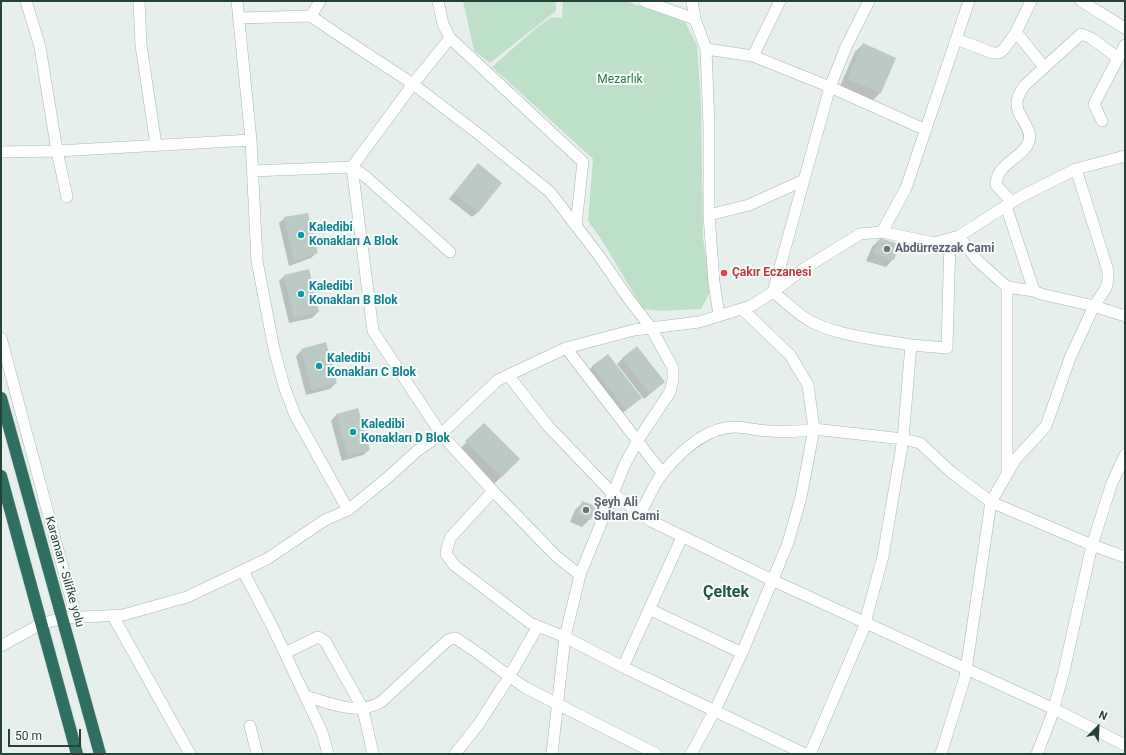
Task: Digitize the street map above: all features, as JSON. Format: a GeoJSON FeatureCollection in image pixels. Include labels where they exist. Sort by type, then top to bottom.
{"type":"FeatureCollection","features":[{"type":"Feature","properties":{"kind":"highway","name":"Karaman - Silifke yolu"},"geometry":{"type":"LineString","coordinates":[[1,398],[100,754]]}},
{"type":"Feature","properties":{"kind":"highway"},"geometry":{"type":"LineString","coordinates":[[1,476],[77,754]]}},
{"type":"Feature","properties":{"kind":"street"},"geometry":{"type":"LineString","coordinates":[[26,1],[40,47],[56,151],[66,197]]}},
{"type":"Feature","properties":{"kind":"street"},"geometry":{"type":"LineString","coordinates":[[139,1],[141,45],[156,145]]}},
{"type":"Feature","properties":{"kind":"street"},"geometry":{"type":"LineString","coordinates":[[237,1],[251,140],[257,261],[266,312],[284,386],[295,415],[348,510]]}},
{"type":"Feature","properties":{"kind":"street"},"geometry":{"type":"LineString","coordinates":[[310,16],[320,1]]}},
{"type":"Feature","properties":{"kind":"street"},"geometry":{"type":"LineString","coordinates":[[438,1],[443,24],[450,38],[583,162],[576,225]]}},
{"type":"Feature","properties":{"kind":"street"},"geometry":{"type":"LineString","coordinates":[[644,1],[695,19]]}},
{"type":"Feature","properties":{"kind":"street"},"geometry":{"type":"LineString","coordinates":[[692,1],[695,19],[706,49],[709,125],[709,215],[714,282],[719,316]]}},
{"type":"Feature","properties":{"kind":"street"},"geometry":{"type":"LineString","coordinates":[[753,56],[780,1]]}},
{"type":"Feature","properties":{"kind":"street"},"geometry":{"type":"LineString","coordinates":[[773,292],[830,87],[846,48],[869,1]]}},
{"type":"Feature","properties":{"kind":"street"},"geometry":{"type":"LineString","coordinates":[[882,232],[906,188],[969,1]]}},
{"type":"Feature","properties":{"kind":"street"},"geometry":{"type":"LineString","coordinates":[[956,39],[993,53],[999,53],[1004,49],[1016,32],[1031,1]]}},
{"type":"Feature","properties":{"kind":"street"},"geometry":{"type":"LineString","coordinates":[[1081,1],[1125,28]]}},
{"type":"Feature","properties":{"kind":"street"},"geometry":{"type":"LineString","coordinates":[[239,18],[310,16],[413,84],[481,136],[550,192],[597,253],[651,328],[673,368],[673,379],[670,392],[638,440],[625,464],[580,575],[564,637],[552,754]]}},
{"type":"Feature","properties":{"kind":"street"},"geometry":{"type":"LineString","coordinates":[[1016,32],[1044,67]]}},
{"type":"Feature","properties":{"kind":"street"},"geometry":{"type":"LineString","coordinates":[[1034,291],[1009,204],[996,185],[996,177],[1001,170],[1027,146],[1030,139],[1029,133],[1017,108],[1018,95],[1024,86],[1081,34],[1091,38],[1118,58]]}},
{"type":"Feature","properties":{"kind":"street"},"geometry":{"type":"LineString","coordinates":[[450,38],[413,84],[352,167],[373,331],[441,434],[556,556],[580,575]]}},
{"type":"Feature","properties":{"kind":"street"},"geometry":{"type":"LineString","coordinates":[[1102,120],[1094,104],[1125,45]]}},
{"type":"Feature","properties":{"kind":"street"},"geometry":{"type":"LineString","coordinates":[[706,49],[753,56],[830,87],[926,130]]}},
{"type":"Feature","properties":{"kind":"street"},"geometry":{"type":"LineString","coordinates":[[1,152],[56,151],[251,140]]}},
{"type":"Feature","properties":{"kind":"street"},"geometry":{"type":"LineString","coordinates":[[1,646],[41,624],[62,618],[123,615],[187,597],[267,559],[326,520],[348,510],[386,479],[417,450],[441,434],[498,380],[566,348],[634,330],[699,322],[751,306],[773,292],[802,270],[860,234],[882,232],[934,243],[955,237],[1009,204],[1076,169],[1125,156]]}},
{"type":"Feature","properties":{"kind":"street"},"geometry":{"type":"LineString","coordinates":[[252,171],[352,167],[366,176],[450,252]]}},
{"type":"Feature","properties":{"kind":"street"},"geometry":{"type":"LineString","coordinates":[[941,754],[965,677],[990,502],[1014,460],[1046,426],[1070,358],[1094,306],[1106,288],[1108,270],[1076,169]]}},
{"type":"Feature","properties":{"kind":"street"},"geometry":{"type":"LineString","coordinates":[[709,215],[749,205],[804,180]]}},
{"type":"Feature","properties":{"kind":"street"},"geometry":{"type":"LineString","coordinates":[[955,237],[1006,287],[1034,291],[1041,294],[1094,306],[1125,316]]}},
{"type":"Feature","properties":{"kind":"street"},"geometry":{"type":"LineString","coordinates":[[773,292],[810,321],[834,331],[911,345],[947,348],[955,237]]}},
{"type":"Feature","properties":{"kind":"street"},"geometry":{"type":"LineString","coordinates":[[1006,287],[1007,473]]}},
{"type":"Feature","properties":{"kind":"street"},"geometry":{"type":"LineString","coordinates":[[691,754],[715,710],[742,653],[788,543],[802,497],[814,429],[808,385],[794,361],[790,355],[742,309]]}},
{"type":"Feature","properties":{"kind":"street"},"geometry":{"type":"LineString","coordinates":[[1,338],[76,617]]}},
{"type":"Feature","properties":{"kind":"street"},"geometry":{"type":"LineString","coordinates":[[810,754],[842,681],[865,623],[883,556],[903,439],[911,345]]}},
{"type":"Feature","properties":{"kind":"street"},"geometry":{"type":"LineString","coordinates":[[566,348],[663,474]]}},
{"type":"Feature","properties":{"kind":"street"},"geometry":{"type":"LineString","coordinates":[[508,375],[548,426],[612,493],[651,521],[772,580],[1054,709],[1125,745]]}},
{"type":"Feature","properties":{"kind":"street"},"geometry":{"type":"LineString","coordinates":[[640,514],[654,487],[663,474],[682,453],[712,432],[735,427],[768,431],[804,431],[814,429],[903,439],[920,443],[952,472],[990,502],[1092,545],[1125,557]]}},
{"type":"Feature","properties":{"kind":"street"},"geometry":{"type":"LineString","coordinates":[[1037,754],[1054,709],[1064,671],[1092,545],[1112,483],[1125,455]]}},
{"type":"Feature","properties":{"kind":"street"},"geometry":{"type":"LineString","coordinates":[[493,490],[451,537],[446,554],[454,565],[530,623],[564,637],[623,667],[805,754]]}},
{"type":"Feature","properties":{"kind":"street"},"geometry":{"type":"LineString","coordinates":[[623,667],[682,537]]}},
{"type":"Feature","properties":{"kind":"street"},"geometry":{"type":"LineString","coordinates":[[243,571],[285,653],[322,732],[328,754]]}},
{"type":"Feature","properties":{"kind":"street"},"geometry":{"type":"LineString","coordinates":[[650,608],[742,653]]}},
{"type":"Feature","properties":{"kind":"street"},"geometry":{"type":"LineString","coordinates":[[113,616],[190,754]]}},
{"type":"Feature","properties":{"kind":"street"},"geometry":{"type":"LineString","coordinates":[[455,754],[478,725],[509,677],[538,626]]}},
{"type":"Feature","properties":{"kind":"street"},"geometry":{"type":"LineString","coordinates":[[285,653],[318,637],[325,641],[363,709],[373,754]]}},
{"type":"Feature","properties":{"kind":"street"},"geometry":{"type":"LineString","coordinates":[[305,696],[351,708],[363,709],[372,707],[381,702],[448,640],[455,638],[478,652],[509,677],[556,704],[656,754]]}},
{"type":"Feature","properties":{"kind":"street"},"geometry":{"type":"LineString","coordinates":[[250,726],[257,754]]}},
{"type":"Feature","properties":{"kind":"green space"},"geometry":{"type":"Polygon","coordinates":[[[463,1],[556,1],[556,11],[490,63],[474,51],[463,1]]]}},
{"type":"Feature","properties":{"kind":"green space","name":"Mezarlık"},"geometry":{"type":"Polygon","coordinates":[[[563,1],[626,1],[685,22],[697,45],[701,103],[703,238],[711,290],[701,309],[662,311],[643,309],[601,239],[588,221],[593,159],[492,67],[551,17],[562,18],[563,1]]]}},
{"type":"Feature","properties":{"kind":"building"},"geometry":{"type":"Polygon","coordinates":[[[863,43],[896,58],[881,93],[847,79],[863,43]]]}},
{"type":"Feature","properties":{"kind":"building"},"geometry":{"type":"Polygon","coordinates":[[[478,163],[502,183],[478,213],[454,193],[478,163]]]}},
{"type":"Feature","properties":{"kind":"building","name":"Kaledibi Konakları A Blok"},"geometry":{"type":"Polygon","coordinates":[[[308,213],[318,253],[294,261],[284,217],[308,213]]]}},
{"type":"Feature","properties":{"kind":"building","name":"Abdürrezzak Cami"},"geometry":{"type":"Polygon","coordinates":[[[880,238],[899,244],[894,260],[873,253],[880,238]]]}},
{"type":"Feature","properties":{"kind":"building","name":"Kaledibi Konakları B Blok"},"geometry":{"type":"Polygon","coordinates":[[[309,269],[319,312],[294,318],[284,275],[309,269]]]}},
{"type":"Feature","properties":{"kind":"building","name":"Kaledibi Konakları C Blok"},"geometry":{"type":"Polygon","coordinates":[[[326,342],[337,383],[312,390],[301,349],[326,342]]]}},
{"type":"Feature","properties":{"kind":"building"},"geometry":{"type":"Polygon","coordinates":[[[637,346],[665,382],[650,394],[622,358],[637,346]]]}},
{"type":"Feature","properties":{"kind":"building"},"geometry":{"type":"Polygon","coordinates":[[[608,354],[642,398],[626,410],[592,366],[608,354]]]}},
{"type":"Feature","properties":{"kind":"building","name":"Kaledibi Konakları D Blok"},"geometry":{"type":"Polygon","coordinates":[[[358,408],[370,450],[348,456],[336,414],[358,408]]]}},
{"type":"Feature","properties":{"kind":"building"},"geometry":{"type":"Polygon","coordinates":[[[484,423],[520,459],[502,477],[465,441],[484,423]]]}},
{"type":"Feature","properties":{"kind":"building","name":"Şeyh Ali Sultan Cami"},"geometry":{"type":"Polygon","coordinates":[[[582,501],[596,506],[591,520],[577,514],[582,501]]]}},
{"type":"Feature","properties":{"kind":"place","name":"Kaledibi Konakları A Blok"},"geometry":{"type":"Point","coordinates":[301,235]}},
{"type":"Feature","properties":{"kind":"place","name":"Abdürrezzak Cami"},"geometry":{"type":"Point","coordinates":[887,249]}},
{"type":"Feature","properties":{"kind":"place","name":"Çakır Eczanesi"},"geometry":{"type":"Point","coordinates":[724,273]}},
{"type":"Feature","properties":{"kind":"place","name":"Kaledibi Konakları B Blok"},"geometry":{"type":"Point","coordinates":[301,294]}},
{"type":"Feature","properties":{"kind":"place","name":"Kaledibi Konakları C Blok"},"geometry":{"type":"Point","coordinates":[319,366]}},
{"type":"Feature","properties":{"kind":"place","name":"Kaledibi Konakları D Blok"},"geometry":{"type":"Point","coordinates":[353,432]}},
{"type":"Feature","properties":{"kind":"place","name":"Şeyh Ali Sultan Cami"},"geometry":{"type":"Point","coordinates":[586,510]}},
{"type":"Feature","properties":{"kind":"district","name":"Çeltek"},"geometry":{"type":"Point","coordinates":[726,593]}}]}
